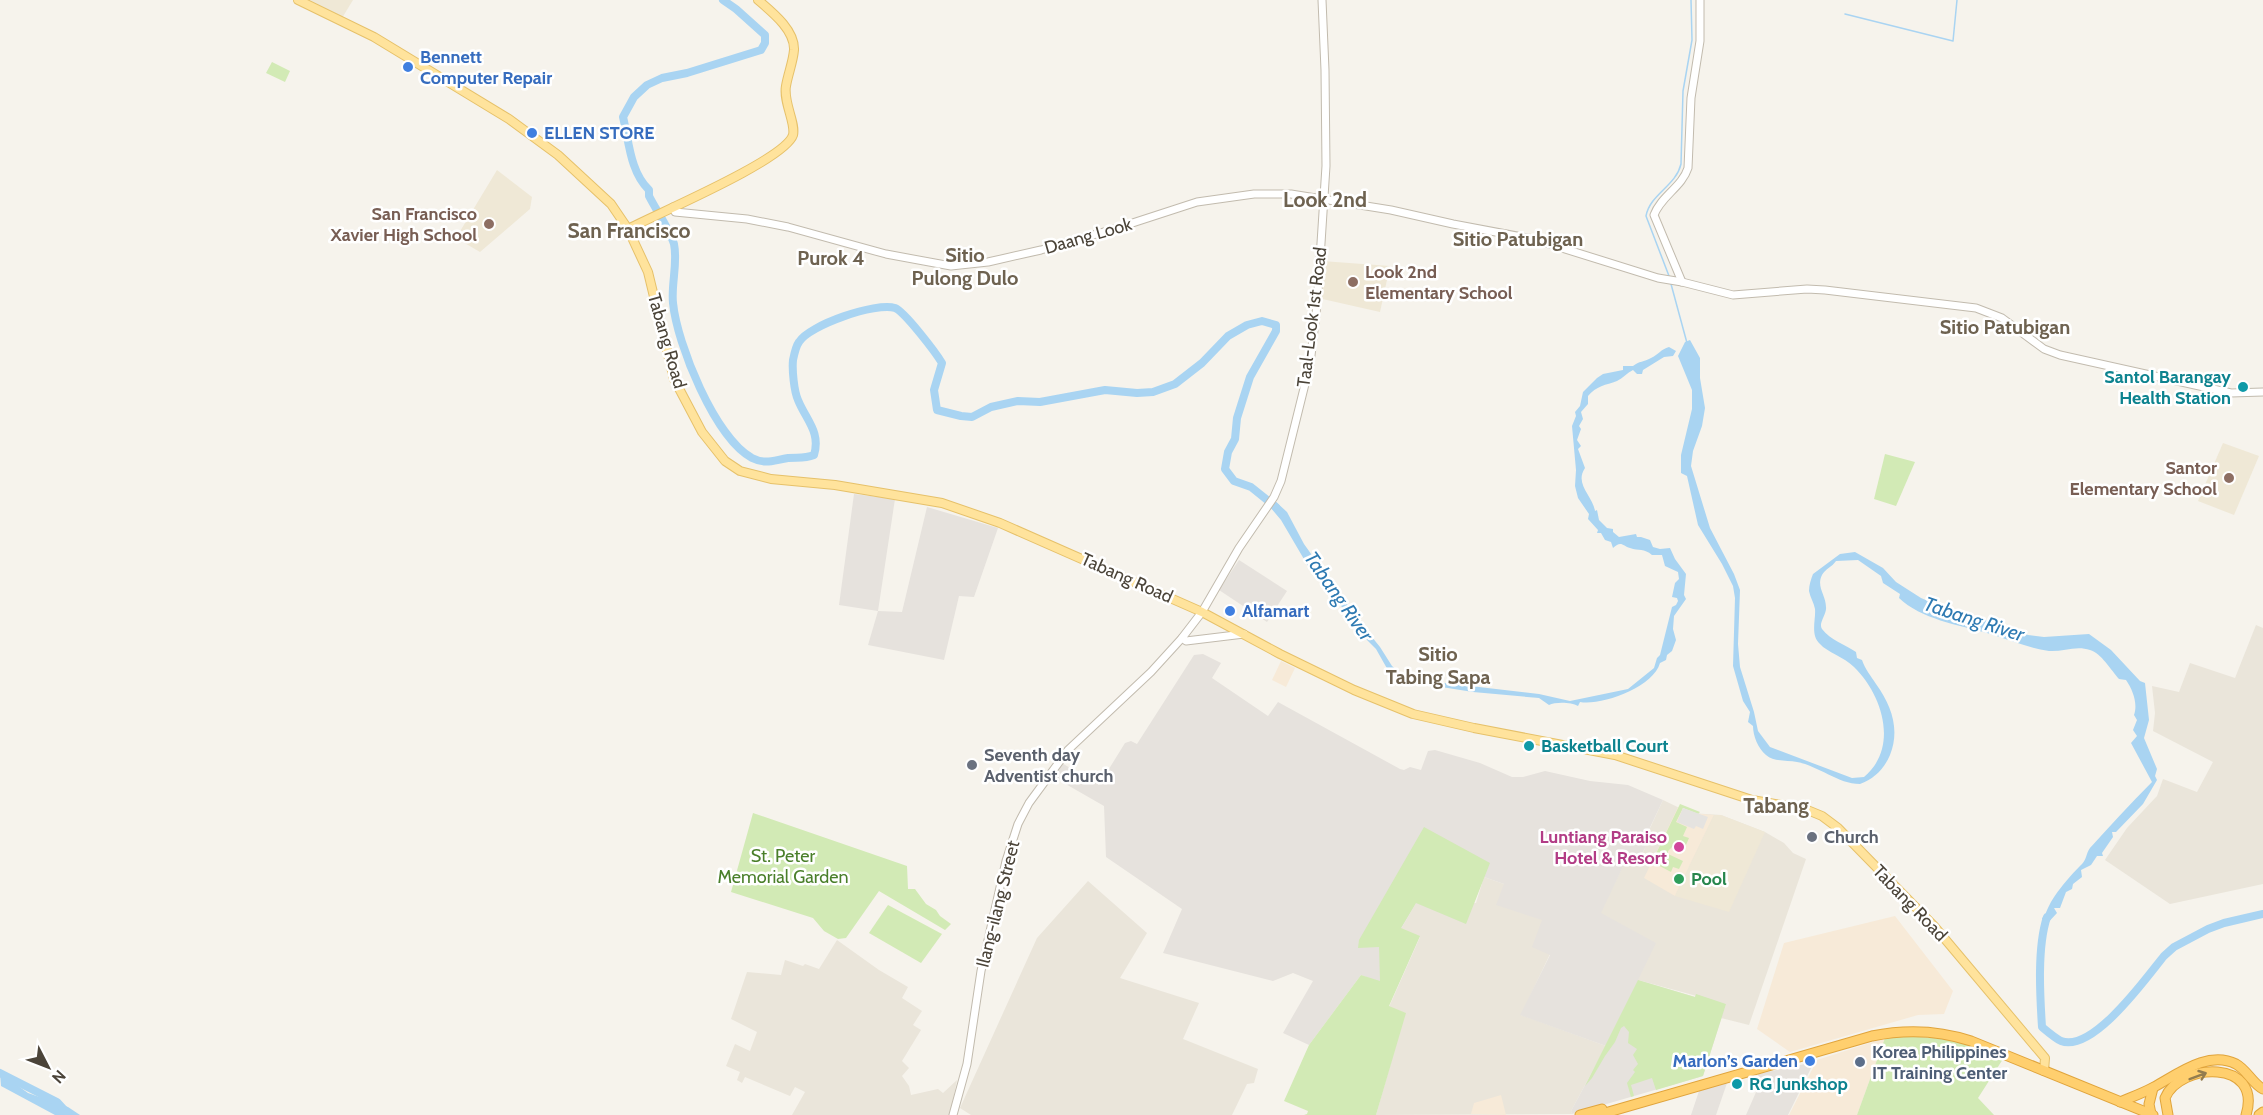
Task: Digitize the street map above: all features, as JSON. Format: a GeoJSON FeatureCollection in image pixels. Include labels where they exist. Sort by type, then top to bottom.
{"type":"FeatureCollection","features":[{"type":"Feature","properties":{"kind":"highway"},"geometry":{"type":"LineString","coordinates":[[1580,1115],[1887,1029],[1917,1026],[1944,1029],[1980,1039],[1993,1050]]}},
{"type":"Feature","properties":{"kind":"highway"},"geometry":{"type":"LineString","coordinates":[[1598,1115],[1888,1033],[1917,1031],[1944,1033],[1971,1041],[2152,1115]]}},
{"type":"Feature","properties":{"kind":"highway"},"geometry":{"type":"LineString","coordinates":[[2120,1102],[2153,1088],[2191,1066],[2220,1059],[2242,1068],[2256,1085],[2263,1089]]}},
{"type":"Feature","properties":{"kind":"highway"},"geometry":{"type":"LineString","coordinates":[[2168,1115],[2165,1098],[2171,1088],[2190,1078],[2213,1071],[2233,1073],[2245,1085],[2250,1097],[2246,1115]]}},
{"type":"Feature","properties":{"kind":"highway"},"geometry":{"type":"LineString","coordinates":[[2152,1115],[2149,1099],[2153,1088]]}},
{"type":"Feature","properties":{"kind":"highway"},"geometry":{"type":"LineString","coordinates":[[2259,1115],[2263,1112]]}},
{"type":"Feature","properties":{"kind":"main road","name":"Tabang Road"},"geometry":{"type":"LineString","coordinates":[[298,0],[399,52],[537,138],[599,192],[628,230],[648,272],[674,379],[702,432],[726,461],[740,471],[771,479],[836,485],[935,501],[1000,523],[1202,612],[1354,690],[1413,714],[1474,728],[1615,754],[1752,800],[1805,809],[1822,816],[1838,828],[1934,926],[2045,1058],[2044,1071]]}},
{"type":"Feature","properties":{"kind":"main road"},"geometry":{"type":"LineString","coordinates":[[628,230],[733,178],[758,164],[790,141],[794,133],[785,97],[793,56],[793,42],[789,33],[758,0]]}},
{"type":"Feature","properties":{"kind":"street","name":"Taal-Look 1st Road"},"geometry":{"type":"LineString","coordinates":[[1182,638],[1202,612],[1239,548],[1274,497],[1281,481],[1310,364],[1325,200],[1326,70],[1322,0]]}},
{"type":"Feature","properties":{"kind":"street"},"geometry":{"type":"LineString","coordinates":[[1700,0],[1700,41],[1691,98],[1688,168],[1685,178],[1657,208],[1654,215],[1680,282],[1733,296],[1806,289],[1976,308],[2002,318],[2044,349],[2060,355],[2231,393],[2263,392]]}},
{"type":"Feature","properties":{"kind":"street","name":"Daang Look"},"geometry":{"type":"LineString","coordinates":[[674,209],[788,226],[886,254],[951,266],[988,262],[1041,250],[1197,202],[1254,194],[1291,194],[1391,210],[1533,239],[1658,278],[1680,282]]}},
{"type":"Feature","properties":{"kind":"street"},"geometry":{"type":"LineString","coordinates":[[1182,638],[1186,641],[1245,634]]}},
{"type":"Feature","properties":{"kind":"street","name":"Ilang-ilang Street"},"geometry":{"type":"LineString","coordinates":[[953,1115],[967,1064],[981,971],[994,911],[1018,824],[1034,796],[1068,750],[1151,672],[1182,638]]}},
{"type":"Feature","properties":{"kind":"shaded area"},"geometry":{"type":"Polygon","coordinates":[[[310,0],[353,0],[342,18],[309,2],[310,0]]]}},
{"type":"Feature","properties":{"kind":"shaded area","name":"San Francisco Xavier High School"},"geometry":{"type":"Polygon","coordinates":[[[497,170],[532,197],[530,209],[480,252],[456,238],[497,170]]]}},
{"type":"Feature","properties":{"kind":"shaded area","name":"Look 2nd Elementary School"},"geometry":{"type":"Polygon","coordinates":[[[1322,261],[1390,266],[1380,312],[1318,298],[1322,261]]]}},
{"type":"Feature","properties":{"kind":"shaded area","name":"Santor Elementary School"},"geometry":{"type":"Polygon","coordinates":[[[2223,443],[2259,456],[2234,515],[2198,501],[2223,443]]]}},
{"type":"Feature","properties":{"kind":"shaded area"},"geometry":{"type":"Polygon","coordinates":[[[854,494],[895,499],[878,611],[839,605],[854,494]]]}},
{"type":"Feature","properties":{"kind":"shaded area"},"geometry":{"type":"Polygon","coordinates":[[[927,507],[998,528],[974,597],[959,596],[944,660],[868,645],[878,611],[902,612],[927,507]]]}},
{"type":"Feature","properties":{"kind":"shaded area"},"geometry":{"type":"Polygon","coordinates":[[[1239,560],[1287,591],[1267,622],[1219,590],[1239,560]]]}},
{"type":"Feature","properties":{"kind":"shaded area"},"geometry":{"type":"Polygon","coordinates":[[[2256,625],[2263,628],[2263,884],[2170,904],[2105,860],[2127,828],[2157,796],[2163,779],[2197,792],[2213,762],[2153,731],[2155,713],[2152,686],[2179,692],[2190,663],[2235,678],[2256,625]]]}},
{"type":"Feature","properties":{"kind":"shaded area"},"geometry":{"type":"Polygon","coordinates":[[[1203,654],[1221,663],[1212,678],[1268,716],[1278,702],[1400,769],[1410,767],[1421,770],[1428,751],[1435,750],[1480,763],[1512,777],[1523,777],[1545,771],[1590,781],[1628,785],[1663,800],[1645,838],[1649,841],[1640,857],[1630,852],[1601,913],[1656,943],[1638,980],[1726,1004],[1703,1076],[1572,1114],[1571,1111],[1606,1046],[1520,1015],[1550,955],[1532,947],[1542,920],[1496,905],[1504,884],[1484,877],[1466,924],[1416,903],[1401,929],[1420,936],[1396,989],[1361,975],[1309,1045],[1283,1033],[1313,981],[1293,973],[1273,981],[1163,953],[1182,909],[1106,857],[1104,806],[1050,775],[1060,762],[1099,785],[1125,743],[1131,741],[1137,744],[1194,655],[1203,654]]]}},
{"type":"Feature","properties":{"kind":"shaded area"},"geometry":{"type":"Polygon","coordinates":[[[1281,661],[1295,668],[1286,687],[1272,680],[1281,661]]]}},
{"type":"Feature","properties":{"kind":"shaded area"},"geometry":{"type":"Polygon","coordinates":[[[1663,800],[1690,813],[1721,815],[1765,832],[1784,843],[1793,853],[1806,859],[1749,1025],[1721,1018],[1726,1004],[1638,980],[1600,913],[1630,852],[1641,857],[1648,841],[1645,839],[1663,800]]]}},
{"type":"Feature","properties":{"kind":"shaded area","name":"Luntiang Paraiso Hotel & Resort"},"geometry":{"type":"Polygon","coordinates":[[[1678,807],[1691,813],[1714,815],[1675,896],[1644,878],[1678,807]]]}},
{"type":"Feature","properties":{"kind":"shaded area"},"geometry":{"type":"Polygon","coordinates":[[[1683,808],[1708,817],[1703,829],[1696,826],[1694,829],[1677,822],[1683,808]]]}},
{"type":"Feature","properties":{"kind":"shaded area"},"geometry":{"type":"Polygon","coordinates":[[[1714,815],[1721,815],[1765,832],[1729,912],[1675,896],[1714,815]]]}},
{"type":"Feature","properties":{"kind":"shaded area"},"geometry":{"type":"Polygon","coordinates":[[[1484,877],[1504,884],[1543,920],[1550,954],[1521,1015],[1606,1046],[1571,1111],[1572,1114],[1376,1115],[1405,1013],[1389,1007],[1420,937],[1401,929],[1416,903],[1476,903],[1484,877]]]}},
{"type":"Feature","properties":{"kind":"shaded area"},"geometry":{"type":"Polygon","coordinates":[[[1088,881],[1147,933],[1120,978],[1199,1003],[1183,1039],[1258,1069],[1254,1083],[1247,1084],[1232,1115],[971,1115],[960,1108],[1037,938],[1088,881]]]}},
{"type":"Feature","properties":{"kind":"shaded area"},"geometry":{"type":"Polygon","coordinates":[[[1895,916],[1953,991],[1944,1014],[1918,1015],[1790,1052],[1757,1029],[1784,943],[1895,916]]]}},
{"type":"Feature","properties":{"kind":"shaded area"},"geometry":{"type":"Polygon","coordinates":[[[837,940],[879,970],[908,987],[902,998],[922,1011],[913,1025],[921,1030],[902,1061],[909,1068],[902,1076],[909,1086],[911,1095],[938,1089],[943,1093],[957,1080],[950,1115],[792,1115],[805,1092],[795,1087],[790,1096],[745,1077],[742,1083],[737,1080],[740,1072],[726,1066],[735,1044],[750,1051],[757,1032],[731,1019],[747,972],[781,975],[785,960],[819,969],[837,940]]]}},
{"type":"Feature","properties":{"kind":"shaded area"},"geometry":{"type":"Polygon","coordinates":[[[1885,1038],[1857,1115],[1789,1115],[1817,1060],[1885,1038]]]}},
{"type":"Feature","properties":{"kind":"shaded area"},"geometry":{"type":"Polygon","coordinates":[[[1814,1062],[1788,1115],[1746,1115],[1760,1083],[1758,1074],[1814,1062]]]}},
{"type":"Feature","properties":{"kind":"shaded area"},"geometry":{"type":"Polygon","coordinates":[[[1727,1083],[1716,1115],[1691,1115],[1699,1091],[1727,1083]]]}},
{"type":"Feature","properties":{"kind":"shaded area"},"geometry":{"type":"Polygon","coordinates":[[[1501,1095],[1506,1115],[1471,1114],[1474,1103],[1501,1095]]]}},
{"type":"Feature","properties":{"kind":"green space"},"geometry":{"type":"Polygon","coordinates":[[[272,62],[290,71],[285,82],[266,73],[272,62]]]}},
{"type":"Feature","properties":{"kind":"green space"},"geometry":{"type":"Polygon","coordinates":[[[1885,454],[1915,462],[1896,506],[1874,499],[1885,454]]]}},
{"type":"Feature","properties":{"kind":"green space"},"geometry":{"type":"Polygon","coordinates":[[[1680,804],[1700,812],[1698,814],[1683,808],[1676,822],[1687,827],[1683,836],[1689,838],[1686,845],[1678,841],[1668,851],[1668,854],[1683,861],[1679,869],[1673,867],[1671,872],[1652,862],[1680,804]]]}},
{"type":"Feature","properties":{"kind":"green space","name":"St. Peter Memorial Garden"},"geometry":{"type":"Polygon","coordinates":[[[753,813],[907,866],[908,889],[915,889],[926,904],[951,924],[945,930],[879,891],[846,938],[838,939],[824,931],[813,918],[731,892],[753,813]]]}},
{"type":"Feature","properties":{"kind":"green space"},"geometry":{"type":"Polygon","coordinates":[[[1424,827],[1490,863],[1466,924],[1416,903],[1401,928],[1420,936],[1389,1006],[1406,1013],[1376,1115],[1304,1115],[1308,1111],[1284,1101],[1309,1045],[1361,975],[1380,981],[1379,947],[1358,948],[1359,940],[1424,827]]]}},
{"type":"Feature","properties":{"kind":"green space"},"geometry":{"type":"Polygon","coordinates":[[[888,905],[942,934],[921,963],[869,933],[888,905]]]}},
{"type":"Feature","properties":{"kind":"green space"},"geometry":{"type":"Polygon","coordinates":[[[1638,980],[1726,1004],[1703,1076],[1656,1090],[1652,1078],[1631,1085],[1634,1096],[1631,1097],[1627,1083],[1638,1064],[1633,1055],[1637,1049],[1628,1043],[1629,1032],[1624,1026],[1585,1086],[1638,980]]]}},
{"type":"Feature","properties":{"kind":"green space"},"geometry":{"type":"Polygon","coordinates":[[[1905,1036],[1949,1039],[1974,1046],[2003,1059],[1978,1098],[1994,1115],[1857,1115],[1885,1038],[1905,1036]]]}},
{"type":"Feature","properties":{"kind":"water"},"geometry":{"type":"Polygon","coordinates":[[[1690,340],[1700,358],[1700,378],[1705,408],[1691,466],[1710,528],[1740,590],[1738,644],[1740,667],[1758,731],[1770,747],[1852,778],[1864,777],[1875,765],[1881,752],[1884,737],[1883,722],[1873,692],[1854,667],[1823,647],[1815,636],[1815,609],[1809,591],[1811,580],[1813,574],[1840,554],[1855,552],[1883,568],[1896,582],[1921,598],[1957,613],[1998,623],[2028,635],[2044,637],[2089,634],[2111,650],[2140,681],[2145,683],[2149,720],[2144,738],[2157,769],[2155,776],[2157,780],[2143,804],[2116,832],[2112,832],[2113,837],[2102,853],[2103,856],[2097,856],[2091,865],[2081,870],[2082,877],[2073,884],[2072,889],[2066,892],[2060,908],[2054,908],[2057,913],[2044,927],[2042,918],[2055,895],[2084,862],[2090,848],[2152,782],[2131,743],[2137,736],[2133,730],[2137,720],[2134,715],[2134,697],[2129,684],[2126,680],[2119,679],[2102,658],[2090,650],[2080,648],[2041,650],[1940,620],[1908,605],[1899,598],[1900,594],[1883,583],[1881,576],[1858,560],[1836,561],[1820,579],[1826,607],[1821,627],[1829,636],[1856,652],[1857,658],[1862,660],[1882,692],[1893,718],[1894,736],[1890,755],[1878,773],[1860,784],[1844,781],[1805,764],[1777,760],[1766,755],[1756,742],[1753,726],[1748,722],[1750,712],[1743,701],[1733,666],[1735,598],[1733,586],[1698,525],[1687,476],[1681,473],[1681,455],[1692,409],[1692,390],[1678,356],[1685,342],[1690,340]]]}},
{"type":"Feature","properties":{"kind":"water"},"geometry":{"type":"Polygon","coordinates":[[[1669,347],[1676,351],[1673,356],[1664,357],[1643,370],[1642,374],[1637,374],[1633,370],[1617,381],[1594,390],[1588,396],[1588,404],[1581,412],[1583,419],[1579,426],[1581,429],[1577,440],[1581,446],[1578,449],[1585,468],[1582,474],[1583,485],[1595,511],[1597,510],[1599,520],[1607,528],[1613,529],[1619,537],[1636,534],[1637,537],[1650,540],[1653,547],[1670,548],[1686,574],[1684,595],[1686,599],[1674,616],[1673,629],[1676,640],[1672,651],[1647,680],[1625,693],[1600,701],[1580,702],[1578,706],[1563,703],[1549,705],[1539,698],[1473,692],[1410,682],[1389,672],[1376,649],[1350,623],[1346,612],[1308,566],[1281,520],[1270,507],[1275,501],[1287,512],[1304,544],[1392,666],[1399,672],[1419,680],[1539,694],[1570,701],[1628,689],[1654,668],[1660,655],[1672,607],[1678,601],[1677,598],[1672,597],[1675,583],[1679,579],[1678,572],[1665,566],[1662,555],[1652,555],[1646,551],[1620,544],[1613,548],[1611,542],[1605,540],[1601,533],[1597,533],[1598,530],[1588,519],[1589,514],[1578,498],[1575,486],[1572,426],[1583,392],[1597,378],[1603,374],[1623,370],[1623,366],[1633,366],[1669,347]]]}},
{"type":"Feature","properties":{"kind":"water"},"geometry":{"type":"Polygon","coordinates":[[[0,1073],[28,1093],[68,1107],[80,1115],[55,1115],[1,1086],[0,1073]]]}},
{"type":"Feature","properties":{"kind":"waterway","name":"Tabang River"},"geometry":{"type":"LineString","coordinates":[[723,0],[765,35],[765,43],[761,50],[687,73],[662,78],[647,85],[634,97],[623,117],[634,165],[649,190],[649,196],[674,244],[673,303],[676,321],[690,365],[712,411],[738,447],[752,458],[762,461],[814,455],[816,440],[812,426],[798,400],[794,386],[795,351],[805,335],[844,316],[873,308],[886,307],[900,311],[942,363],[934,390],[937,410],[972,417],[991,407],[1018,401],[1040,402],[1105,390],[1153,392],[1175,384],[1202,363],[1228,336],[1247,325],[1262,321],[1276,325],[1276,331],[1250,377],[1225,469],[1234,481],[1251,487],[1276,507]]}},
{"type":"Feature","properties":{"kind":"waterway"},"geometry":{"type":"LineString","coordinates":[[1669,276],[1646,216],[1652,202],[1674,178],[1681,164],[1683,91],[1692,40],[1691,0]]}},
{"type":"Feature","properties":{"kind":"waterway"},"geometry":{"type":"LineString","coordinates":[[1845,14],[1953,41],[1957,0]]}},
{"type":"Feature","properties":{"kind":"waterway"},"geometry":{"type":"LineString","coordinates":[[1671,284],[1687,343]]}},
{"type":"Feature","properties":{"kind":"waterway","name":"Tabang River"},"geometry":{"type":"LineString","coordinates":[[2047,917],[2040,957],[2042,1027],[2061,1041],[2074,1042],[2088,1036],[2118,1011],[2174,947],[2224,923],[2263,914]]}},
{"type":"Feature","properties":{"kind":"waterway"},"geometry":{"type":"LineString","coordinates":[[0,1073],[57,1102],[69,1115]]}},
{"type":"Feature","properties":{"kind":"place","name":"Bennett Computer Repair"},"geometry":{"type":"Point","coordinates":[408,67]}},
{"type":"Feature","properties":{"kind":"place","name":"ELLEN STORE"},"geometry":{"type":"Point","coordinates":[532,133]}},
{"type":"Feature","properties":{"kind":"place","name":"San Francisco Xavier High School"},"geometry":{"type":"Point","coordinates":[489,224]}},
{"type":"Feature","properties":{"kind":"place","name":"Look 2nd Elementary School"},"geometry":{"type":"Point","coordinates":[1353,282]}},
{"type":"Feature","properties":{"kind":"place","name":"Santol Barangay Health Station"},"geometry":{"type":"Point","coordinates":[2243,387]}},
{"type":"Feature","properties":{"kind":"place","name":"Santor Elementary School"},"geometry":{"type":"Point","coordinates":[2229,478]}},
{"type":"Feature","properties":{"kind":"place","name":"Alfamart"},"geometry":{"type":"Point","coordinates":[1230,611]}},
{"type":"Feature","properties":{"kind":"place","name":"Basketball Court"},"geometry":{"type":"Point","coordinates":[1529,746]}},
{"type":"Feature","properties":{"kind":"place","name":"Seventh day Adventist church"},"geometry":{"type":"Point","coordinates":[972,765]}},
{"type":"Feature","properties":{"kind":"place","name":"Church"},"geometry":{"type":"Point","coordinates":[1812,837]}},
{"type":"Feature","properties":{"kind":"place","name":"Luntiang Paraiso Hotel & Resort"},"geometry":{"type":"Point","coordinates":[1679,847]}},
{"type":"Feature","properties":{"kind":"place","name":"Pool"},"geometry":{"type":"Point","coordinates":[1679,879]}},
{"type":"Feature","properties":{"kind":"place","name":"Marlon’s Garden"},"geometry":{"type":"Point","coordinates":[1810,1061]}},
{"type":"Feature","properties":{"kind":"place","name":"Korea Philippines IT Training Center"},"geometry":{"type":"Point","coordinates":[1860,1062]}},
{"type":"Feature","properties":{"kind":"place","name":"RG Junkshop"},"geometry":{"type":"Point","coordinates":[1737,1084]}},
{"type":"Feature","properties":{"kind":"district","name":"Look 2nd"},"geometry":{"type":"Point","coordinates":[1325,199]}},
{"type":"Feature","properties":{"kind":"district","name":"San Francisco"},"geometry":{"type":"Point","coordinates":[629,230]}},
{"type":"Feature","properties":{"kind":"district","name":"Sitio Patubigan"},"geometry":{"type":"Point","coordinates":[1518,239]}},
{"type":"Feature","properties":{"kind":"district","name":"Purok 4"},"geometry":{"type":"Point","coordinates":[831,258]}},
{"type":"Feature","properties":{"kind":"district","name":"Sitio Pulong Dulo"},"geometry":{"type":"Point","coordinates":[965,266]}},
{"type":"Feature","properties":{"kind":"district","name":"Sitio Patubigan"},"geometry":{"type":"Point","coordinates":[2005,327]}},
{"type":"Feature","properties":{"kind":"district","name":"Sitio Tabing Sapa"},"geometry":{"type":"Point","coordinates":[1438,666]}},
{"type":"Feature","properties":{"kind":"district","name":"Tabang"},"geometry":{"type":"Point","coordinates":[1776,805]}}]}
